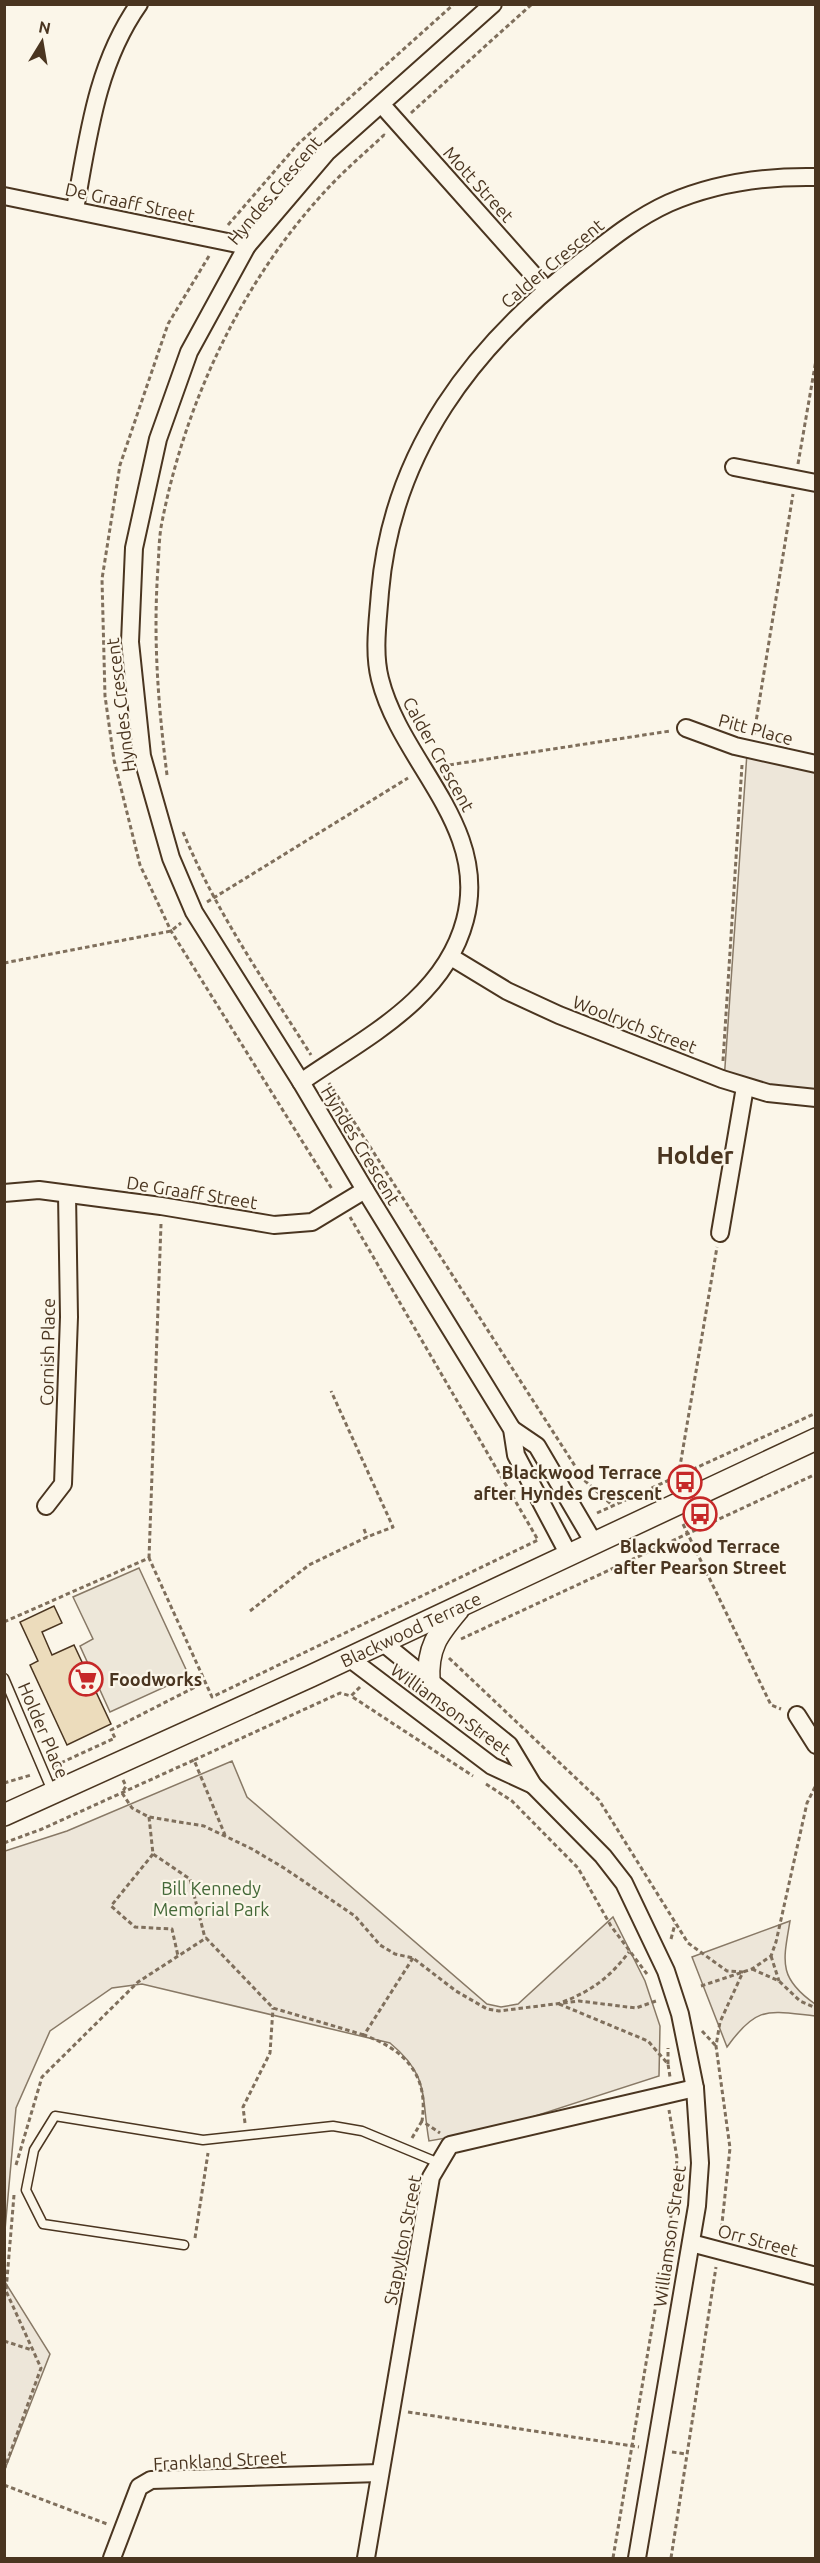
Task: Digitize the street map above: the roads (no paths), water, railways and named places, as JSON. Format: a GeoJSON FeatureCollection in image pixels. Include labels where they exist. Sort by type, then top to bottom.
{"type":"FeatureCollection","features":[{"type":"Feature","properties":{"kind":"street"},"geometry":{"type":"LineString","coordinates":[[75,209],[95,99],[118,38],[139,4]]}},
{"type":"Feature","properties":{"kind":"street","name":"Hyndes Crescent"},"geometry":{"type":"LineString","coordinates":[[493,4],[327,152],[247,246],[189,352],[158,439],[134,548],[130,642],[142,756],[171,858],[194,912],[301,1082],[512,1429],[516,1455],[569,1555]]}},
{"type":"Feature","properties":{"kind":"street","name":"Mott Street"},"geometry":{"type":"LineString","coordinates":[[382,105],[546,289]]}},
{"type":"Feature","properties":{"kind":"street","name":"Calder Crescent"},"geometry":{"type":"LineString","coordinates":[[301,1082],[419,998],[436,980],[451,957],[466,918],[469,901],[466,854],[459,829],[394,720],[379,677],[377,640],[380,595],[391,523],[424,438],[445,402],[487,347],[546,289],[620,232],[670,203],[734,184],[773,178],[816,177]]}},
{"type":"Feature","properties":{"kind":"street","name":"De Graaff Street"},"geometry":{"type":"LineString","coordinates":[[4,196],[247,246]]}},
{"type":"Feature","properties":{"kind":"street"},"geometry":{"type":"LineString","coordinates":[[734,467],[816,483]]}},
{"type":"Feature","properties":{"kind":"street","name":"Pitt Place"},"geometry":{"type":"LineString","coordinates":[[686,728],[747,749],[816,764]]}},
{"type":"Feature","properties":{"kind":"street","name":"Woolrych Street"},"geometry":{"type":"LineString","coordinates":[[451,957],[507,991],[559,1015],[745,1087],[784,1096],[816,1098]]}},
{"type":"Feature","properties":{"kind":"street"},"geometry":{"type":"LineString","coordinates":[[720,1233],[745,1087]]}},
{"type":"Feature","properties":{"kind":"street","name":"De Graaff Street"},"geometry":{"type":"LineString","coordinates":[[4,1193],[39,1190],[161,1206],[274,1225],[312,1222],[365,1190]]}},
{"type":"Feature","properties":{"kind":"street","name":"Cornish Place"},"geometry":{"type":"LineString","coordinates":[[46,1506],[63,1484],[69,1317],[66,1194]]}},
{"type":"Feature","properties":{"kind":"street","name":"Hyndes Crescent"},"geometry":{"type":"LineString","coordinates":[[512,1429],[537,1446],[594,1543]]}},
{"type":"Feature","properties":{"kind":"street","name":"Blackwood Terrace"},"geometry":{"type":"LineString","coordinates":[[4,1815],[349,1658],[816,1439]]}},
{"type":"Feature","properties":{"kind":"street"},"geometry":{"type":"LineString","coordinates":[[429,1681],[429,1656],[439,1634],[462,1605]]}},
{"type":"Feature","properties":{"kind":"street","name":"Williamson Street"},"geometry":{"type":"LineString","coordinates":[[382,1642],[509,1745],[533,1785],[603,1856],[624,1884],[638,1910],[666,1971],[680,2014],[695,2088],[700,2163],[691,2243],[637,2559]]}},
{"type":"Feature","properties":{"kind":"street","name":"Williamson Street"},"geometry":{"type":"LineString","coordinates":[[349,1658],[492,1766],[533,1785]]}},
{"type":"Feature","properties":{"kind":"street"},"geometry":{"type":"LineString","coordinates":[[797,1715],[816,1745]]}},
{"type":"Feature","properties":{"kind":"street","name":"Stapylton Street"},"geometry":{"type":"LineString","coordinates":[[366,2559],[430,2177],[450,2145],[695,2088]]}},
{"type":"Feature","properties":{"kind":"street","name":"Orr Street"},"geometry":{"type":"LineString","coordinates":[[691,2243],[816,2276]]}},
{"type":"Feature","properties":{"kind":"street","name":"Frankland Street"},"geometry":{"type":"LineString","coordinates":[[112,2559],[139,2487],[151,2480],[380,2473]]}},
{"type":"Feature","properties":{"kind":"lane","name":"Holder Place"},"geometry":{"type":"LineString","coordinates":[[4,1678],[54,1794]]}},
{"type":"Feature","properties":{"kind":"lane"},"geometry":{"type":"LineString","coordinates":[[184,2245],[43,2224],[26,2190],[34,2150],[55,2116],[203,2140],[333,2126],[362,2131],[439,2163]]}},
{"type":"Feature","properties":{"kind":"place","name":"Blackwood Terrace after Hyndes Crescent"},"geometry":{"type":"Point","coordinates":[685,1482]}},
{"type":"Feature","properties":{"kind":"place","name":"Blackwood Terrace after Pearson Street"},"geometry":{"type":"Point","coordinates":[700,1514]}},
{"type":"Feature","properties":{"kind":"place","name":"Foodworks"},"geometry":{"type":"Point","coordinates":[86,1679]}},
{"type":"Feature","properties":{"kind":"district","name":"Holder"},"geometry":{"type":"Point","coordinates":[695,1155]}},
{"type":"Feature","properties":{"kind":"park label","name":"Bill Kennedy Memorial Park"},"geometry":{"type":"Point","coordinates":[211,1898]}}]}
